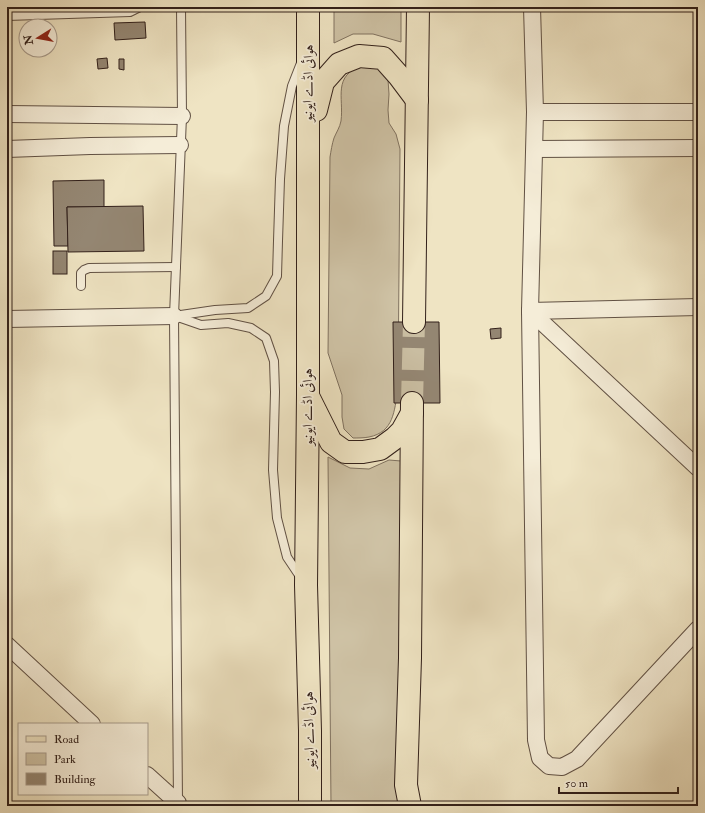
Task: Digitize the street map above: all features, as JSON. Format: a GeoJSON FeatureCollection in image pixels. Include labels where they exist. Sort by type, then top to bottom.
{"type":"FeatureCollection","features":[{"type":"Feature","properties":{"kind":"main road","name":"ہوائی اڈے ایونیو"},"geometry":{"type":"LineString","coordinates":[[308,7],[308,394],[306,585],[310,731],[310,806]]}},
{"type":"Feature","properties":{"kind":"main road"},"geometry":{"type":"LineString","coordinates":[[414,322],[418,7]]}},
{"type":"Feature","properties":{"kind":"main road"},"geometry":{"type":"LineString","coordinates":[[308,144],[323,82],[339,64],[359,56],[383,58],[417,100]]}},
{"type":"Feature","properties":{"kind":"main road"},"geometry":{"type":"LineString","coordinates":[[308,394],[331,442],[345,452],[363,452],[380,449],[402,431],[412,408],[410,658],[406,785],[410,806]]}},
{"type":"Feature","properties":{"kind":"street"},"geometry":{"type":"LineString","coordinates":[[532,7],[535,149],[530,311],[536,740],[540,758],[549,766],[562,767],[577,758],[698,630]]}},
{"type":"Feature","properties":{"kind":"street"},"geometry":{"type":"LineString","coordinates":[[535,112],[698,112]]}},
{"type":"Feature","properties":{"kind":"street"},"geometry":{"type":"LineString","coordinates":[[7,114],[182,116]]}},
{"type":"Feature","properties":{"kind":"street"},"geometry":{"type":"LineString","coordinates":[[7,149],[180,145]]}},
{"type":"Feature","properties":{"kind":"street"},"geometry":{"type":"LineString","coordinates":[[535,149],[698,148]]}},
{"type":"Feature","properties":{"kind":"street"},"geometry":{"type":"LineString","coordinates":[[530,311],[698,307]]}},
{"type":"Feature","properties":{"kind":"street"},"geometry":{"type":"LineString","coordinates":[[530,311],[698,468]]}},
{"type":"Feature","properties":{"kind":"street"},"geometry":{"type":"LineString","coordinates":[[7,319],[174,316]]}},
{"type":"Feature","properties":{"kind":"street"},"geometry":{"type":"LineString","coordinates":[[7,645],[91,723]]}},
{"type":"Feature","properties":{"kind":"street"},"geometry":{"type":"LineString","coordinates":[[148,776],[178,805]]}},
{"type":"Feature","properties":{"kind":"lane"},"geometry":{"type":"LineString","coordinates":[[7,16],[130,12],[140,7]]}},
{"type":"Feature","properties":{"kind":"lane"},"geometry":{"type":"LineString","coordinates":[[178,805],[174,316],[182,116],[181,7]]}},
{"type":"Feature","properties":{"kind":"lane"},"geometry":{"type":"LineString","coordinates":[[174,316],[215,310],[248,308],[266,296],[277,276],[280,179],[284,126],[292,86],[309,45]]}},
{"type":"Feature","properties":{"kind":"lane"},"geometry":{"type":"LineString","coordinates":[[81,286],[82,273],[84,270],[89,268],[176,267]]}},
{"type":"Feature","properties":{"kind":"lane"},"geometry":{"type":"LineString","coordinates":[[174,316],[201,325],[228,323],[243,326],[251,328],[266,338],[274,361],[275,392],[273,470],[277,518],[287,557],[306,585]]}},
{"type":"Feature","properties":{"kind":"green space"},"geometry":{"type":"Polygon","coordinates":[[[334,7],[401,7],[401,42],[373,34],[353,34],[334,43],[334,7]]]}},
{"type":"Feature","properties":{"kind":"green space"},"geometry":{"type":"Polygon","coordinates":[[[363,65],[383,69],[388,80],[389,123],[396,134],[400,149],[398,390],[394,413],[384,430],[369,437],[353,438],[344,429],[342,417],[342,395],[328,353],[330,157],[333,140],[341,121],[341,96],[343,81],[353,70],[363,65]]]}},
{"type":"Feature","properties":{"kind":"green space"},"geometry":{"type":"Polygon","coordinates":[[[328,457],[350,468],[369,469],[389,460],[401,461],[398,806],[331,806],[328,457]]]}},
{"type":"Feature","properties":{"kind":"building"},"geometry":{"type":"Polygon","coordinates":[[[145,22],[146,38],[115,40],[114,23],[145,22]]]}},
{"type":"Feature","properties":{"kind":"building"},"geometry":{"type":"Polygon","coordinates":[[[107,58],[108,68],[98,69],[97,59],[107,58]]]}},
{"type":"Feature","properties":{"kind":"building"},"geometry":{"type":"Polygon","coordinates":[[[119,59],[124,59],[124,70],[119,69],[119,59]]]}},
{"type":"Feature","properties":{"kind":"building"},"geometry":{"type":"Polygon","coordinates":[[[104,180],[104,207],[67,207],[68,246],[54,246],[53,181],[104,180]]]}},
{"type":"Feature","properties":{"kind":"building"},"geometry":{"type":"Polygon","coordinates":[[[143,206],[144,251],[68,252],[67,207],[143,206]]]}},
{"type":"Feature","properties":{"kind":"building"},"geometry":{"type":"Polygon","coordinates":[[[53,251],[67,251],[67,274],[53,274],[53,251]]]}},
{"type":"Feature","properties":{"kind":"building"},"geometry":{"type":"Polygon","coordinates":[[[393,322],[439,322],[440,403],[394,403],[393,322]]]}},
{"type":"Feature","properties":{"kind":"building"},"geometry":{"type":"Polygon","coordinates":[[[501,328],[501,338],[491,339],[490,329],[501,328]]]}},
{"type":"Feature","properties":{"kind":"tunnel"},"geometry":{"type":"LineString","coordinates":[[412,403],[414,322]]}}]}
